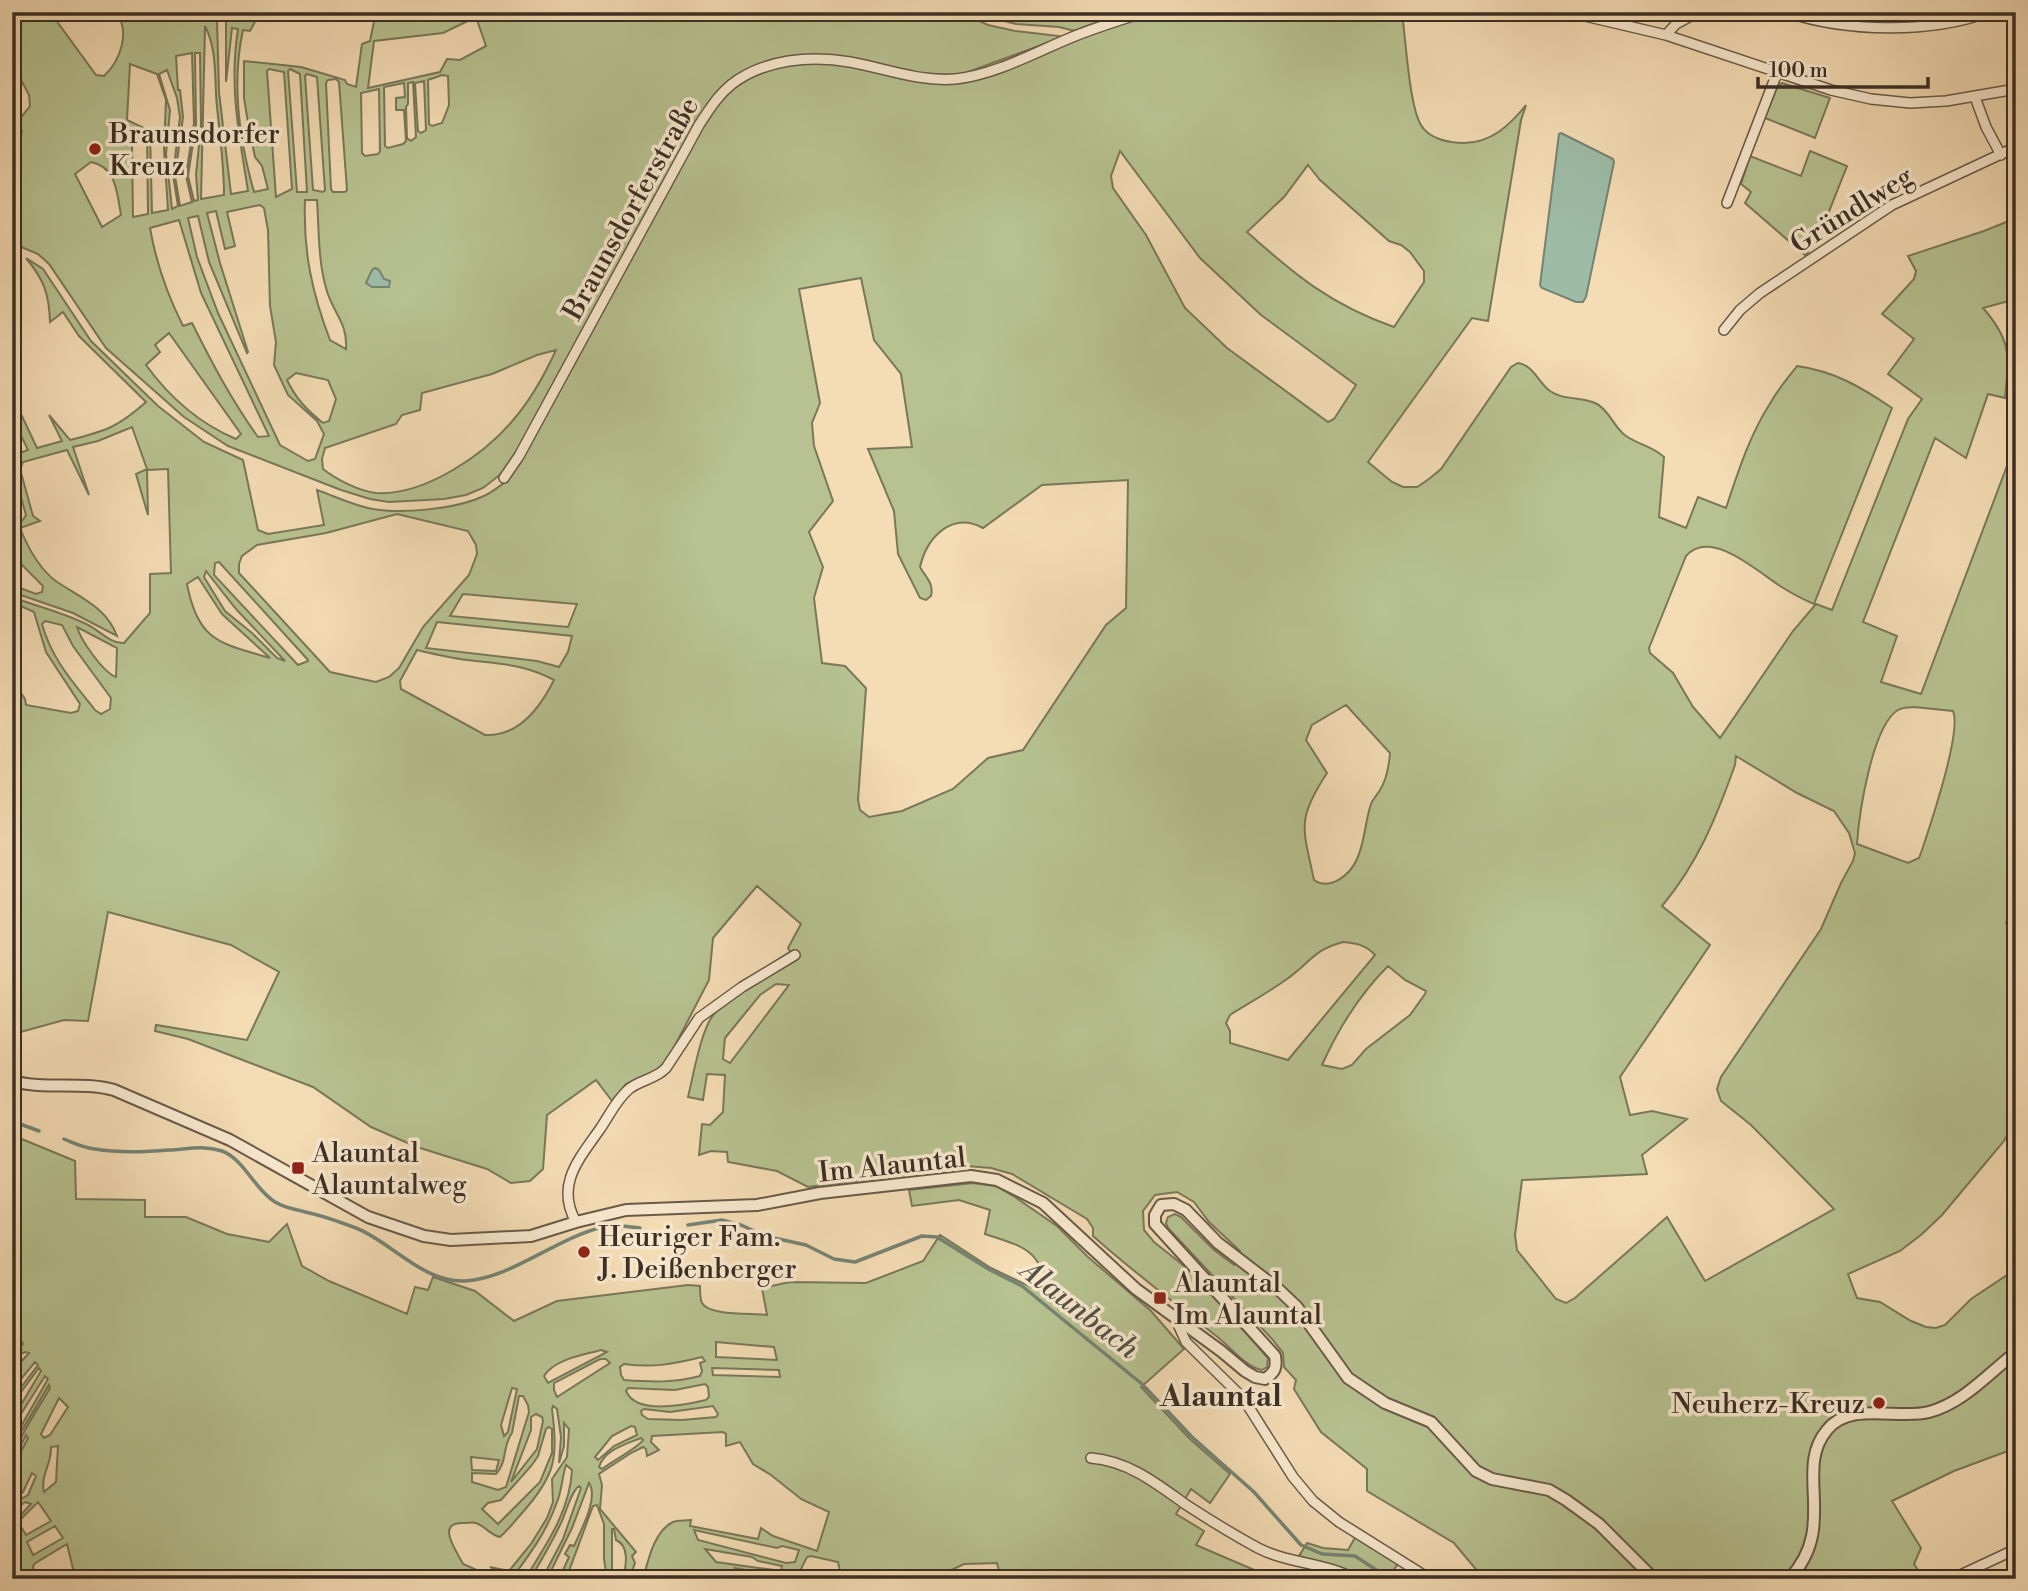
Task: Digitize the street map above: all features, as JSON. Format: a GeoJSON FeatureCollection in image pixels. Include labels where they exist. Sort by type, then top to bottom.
{"type":"FeatureCollection","features":[{"type":"Feature","properties":{"kind":"street","name":"Braunsdorferstraße"},"geometry":{"type":"LineString","coordinates":[[504,478],[519,456],[699,125],[714,101],[733,83],[758,70],[786,61],[819,58],[851,62],[889,72],[955,79],[992,69],[1146,12]]}},
{"type":"Feature","properties":{"kind":"street"},"geometry":{"type":"LineString","coordinates":[[1278,12],[1329,15],[1376,12]]}},
{"type":"Feature","properties":{"kind":"street"},"geometry":{"type":"LineString","coordinates":[[1568,12],[1665,35],[1831,90],[1884,100],[1910,103],[1975,97],[2016,89]]}},
{"type":"Feature","properties":{"kind":"street"},"geometry":{"type":"LineString","coordinates":[[1665,35],[1676,24],[1698,12]]}},
{"type":"Feature","properties":{"kind":"street"},"geometry":{"type":"LineString","coordinates":[[1786,12],[1848,27],[1968,20],[1989,12]]}},
{"type":"Feature","properties":{"kind":"street"},"geometry":{"type":"LineString","coordinates":[[1727,203],[1777,73]]}},
{"type":"Feature","properties":{"kind":"street"},"geometry":{"type":"LineString","coordinates":[[1975,97],[1986,127],[2001,155]]}},
{"type":"Feature","properties":{"kind":"street","name":"Gründlweg"},"geometry":{"type":"LineString","coordinates":[[1724,330],[1740,310],[1760,293],[1882,211],[2016,147]]}},
{"type":"Feature","properties":{"kind":"street"},"geometry":{"type":"LineString","coordinates":[[576,1222],[566,1195],[571,1176],[578,1158],[618,1101],[630,1088],[661,1074],[699,1018],[742,987],[795,955]]}},
{"type":"Feature","properties":{"kind":"street","name":"Im Alauntal"},"geometry":{"type":"LineString","coordinates":[[12,1081],[36,1086],[97,1085],[114,1090],[230,1140],[369,1217],[424,1236],[451,1240],[524,1237],[548,1233],[576,1222],[626,1210],[757,1205],[820,1193],[971,1176],[997,1180],[1043,1203],[1119,1274],[1176,1320],[1186,1342],[1243,1398],[1312,1502],[1430,1579]]}},
{"type":"Feature","properties":{"kind":"street"},"geometry":{"type":"LineString","coordinates":[[1176,1320],[1255,1377],[1265,1379],[1277,1366],[1275,1356],[1155,1224],[1155,1215],[1161,1205],[1174,1204],[1186,1210],[1218,1243],[1297,1307],[1349,1378],[1385,1403],[1431,1422],[1444,1433],[1476,1471],[1492,1479],[1549,1490],[1566,1500],[1599,1524],[1654,1579]]}},
{"type":"Feature","properties":{"kind":"street"},"geometry":{"type":"LineString","coordinates":[[1788,1579],[1806,1556],[1813,1536],[1814,1462],[1819,1441],[1829,1427],[1842,1419],[1861,1415],[1926,1413],[1946,1406],[1964,1395],[2016,1352]]}},
{"type":"Feature","properties":{"kind":"street"},"geometry":{"type":"LineString","coordinates":[[1091,1458],[1122,1464],[1146,1477],[1259,1549],[1283,1558],[1328,1567],[1354,1579]]}},
{"type":"Feature","properties":{"kind":"street"},"geometry":{"type":"LineString","coordinates":[[1952,1579],[2016,1549]]}},
{"type":"Feature","properties":{"kind":"shaded area"},"geometry":{"type":"Polygon","coordinates":[[[12,12],[50,12],[96,75],[104,76],[115,62],[122,46],[123,28],[116,12],[260,12],[250,31],[243,30],[237,91],[244,152],[254,192],[268,189],[262,166],[255,157],[248,123],[244,98],[244,61],[301,67],[345,80],[347,84],[356,87],[362,44],[370,41],[376,12],[960,12],[988,25],[1059,36],[1058,39],[968,72],[955,75],[922,73],[922,81],[940,83],[1159,12],[1259,12],[1286,18],[1329,19],[1402,14],[1414,103],[1421,125],[1429,134],[1452,142],[1483,140],[1499,132],[1526,105],[1521,120],[1488,321],[1472,318],[1368,462],[1392,482],[1403,487],[1417,487],[1441,469],[1511,367],[1518,363],[1532,370],[1555,394],[1597,404],[1626,436],[1664,457],[1659,517],[1686,528],[1698,497],[1726,508],[1757,427],[1797,366],[1847,381],[1892,408],[1814,604],[1720,549],[1696,549],[1686,556],[1649,648],[1650,653],[1673,673],[1693,707],[1720,738],[1793,631],[1816,604],[1832,610],[1908,419],[1922,399],[1888,374],[1914,339],[1882,314],[1914,279],[1916,271],[1908,256],[2016,218],[2016,299],[1983,308],[2004,340],[2007,360],[2005,398],[1988,394],[1966,458],[1935,438],[1863,622],[1897,636],[1881,682],[1921,694],[2016,442],[2016,613],[2009,631],[2010,637],[2016,641],[2016,893],[2006,923],[2016,926],[2016,985],[2009,998],[2016,998],[2016,1118],[2004,1141],[1942,1215],[1922,1234],[1900,1251],[1848,1274],[1857,1298],[1880,1302],[1911,1321],[1936,1328],[1945,1325],[1971,1299],[2016,1269],[2016,1448],[1954,1471],[1892,1501],[1921,1548],[1914,1564],[1924,1579],[1502,1579],[1495,1572],[1488,1579],[1484,1579],[1454,1543],[1367,1491],[1367,1469],[1321,1432],[1294,1389],[1296,1380],[1284,1367],[1283,1353],[1168,1228],[1168,1217],[1175,1214],[1181,1217],[1213,1249],[1234,1265],[1240,1251],[1209,1222],[1194,1202],[1177,1192],[1155,1195],[1143,1211],[1144,1230],[1154,1242],[1193,1273],[1268,1358],[1267,1367],[1262,1370],[1243,1360],[1108,1249],[1093,1236],[1093,1228],[1087,1219],[1012,1174],[991,1168],[967,1166],[808,1187],[777,1171],[728,1162],[727,1152],[711,1151],[699,1155],[702,1124],[710,1125],[723,1112],[725,1075],[707,1074],[703,1100],[688,1097],[701,1042],[709,1021],[732,999],[795,961],[788,948],[801,924],[757,886],[713,938],[709,980],[669,1057],[658,1070],[626,1084],[612,1101],[596,1080],[547,1115],[543,1169],[530,1181],[511,1183],[487,1169],[417,1147],[371,1127],[313,1087],[188,1039],[155,1031],[156,1025],[247,1040],[279,972],[231,945],[108,912],[88,1021],[64,1020],[17,1033],[12,975],[12,716],[17,716],[20,711],[12,695],[12,680],[26,705],[71,713],[78,711],[80,704],[46,652],[34,612],[12,602],[12,597],[71,617],[110,640],[124,643],[150,613],[150,574],[171,573],[168,469],[147,470],[148,515],[136,474],[147,469],[132,427],[98,441],[73,447],[89,495],[67,450],[23,462],[20,469],[33,516],[40,521],[20,528],[30,550],[51,577],[100,611],[117,636],[73,613],[12,592],[12,585],[36,594],[42,592],[43,586],[22,565],[12,543],[12,523],[23,520],[26,515],[12,466],[12,456],[28,450],[12,417],[12,395],[37,448],[62,441],[49,415],[70,440],[111,427],[146,402],[79,336],[63,312],[50,322],[44,287],[26,258],[43,269],[91,341],[158,406],[204,442],[243,460],[258,530],[268,534],[324,525],[317,490],[368,508],[412,511],[474,500],[508,480],[501,474],[483,488],[466,495],[444,499],[389,502],[370,499],[228,446],[184,417],[106,348],[49,264],[38,254],[12,243],[12,153],[22,132],[19,120],[30,106],[29,95],[12,63],[12,12]],[[219,13],[219,92],[231,194],[248,191],[235,90],[238,29],[232,28],[226,82],[226,14],[219,13]],[[476,17],[443,33],[374,41],[368,88],[440,72],[447,59],[460,60],[486,46],[476,17]],[[205,26],[201,199],[224,195],[214,55],[205,26]],[[192,53],[176,56],[183,117],[175,176],[180,206],[192,202],[186,176],[194,123],[192,53]],[[195,53],[196,124],[188,176],[194,201],[198,200],[196,175],[201,125],[200,53],[195,53]],[[130,64],[127,120],[150,131],[152,213],[168,210],[164,149],[166,100],[157,74],[130,64]],[[269,69],[267,71],[276,197],[292,189],[284,72],[269,69]],[[290,69],[288,71],[297,192],[307,192],[300,74],[290,69]],[[167,70],[159,74],[170,110],[166,154],[172,209],[178,206],[173,175],[180,117],[177,98],[167,70]],[[307,74],[305,76],[313,190],[325,190],[317,77],[307,74]],[[442,75],[428,80],[429,124],[432,126],[442,123],[449,105],[448,76],[442,75]],[[336,79],[326,83],[333,192],[347,190],[339,82],[336,79]],[[424,81],[415,83],[418,131],[421,133],[426,130],[424,81]],[[413,82],[408,83],[406,107],[407,138],[411,141],[416,137],[413,82]],[[404,83],[384,87],[385,146],[388,148],[406,141],[404,110],[396,110],[396,98],[405,97],[404,83]],[[379,89],[361,93],[362,153],[365,156],[378,154],[379,89]],[[142,133],[132,145],[133,217],[148,214],[147,134],[142,133]],[[1120,151],[1111,176],[1113,188],[1146,235],[1185,308],[1227,348],[1328,422],[1334,419],[1356,385],[1261,315],[1200,258],[1120,151]],[[91,162],[75,174],[102,227],[121,215],[117,190],[111,175],[100,165],[91,162]],[[1308,165],[1284,197],[1247,232],[1315,287],[1351,309],[1394,327],[1424,282],[1424,271],[1410,252],[1389,241],[1320,180],[1308,165]],[[305,200],[310,271],[330,340],[346,349],[345,331],[323,277],[317,200],[305,200]],[[260,205],[227,212],[235,246],[225,249],[216,211],[207,213],[247,353],[209,262],[198,216],[188,218],[197,257],[218,313],[280,445],[308,461],[315,459],[324,434],[317,421],[288,395],[274,365],[276,342],[270,306],[268,230],[264,208],[260,205]],[[179,220],[150,228],[163,278],[183,326],[192,323],[223,382],[258,437],[269,436],[201,293],[179,220]],[[861,278],[799,289],[820,403],[812,423],[814,446],[833,501],[809,532],[823,567],[814,598],[822,663],[845,666],[866,688],[858,800],[860,810],[869,817],[902,811],[953,789],[988,758],[1023,750],[1106,625],[1126,608],[1128,480],[1042,485],[983,528],[961,523],[942,530],[923,556],[920,567],[932,591],[926,600],[920,598],[898,554],[894,511],[868,449],[912,447],[901,374],[874,340],[861,278]],[[169,333],[155,345],[160,352],[146,365],[165,388],[197,417],[222,433],[236,439],[241,434],[169,333]],[[556,350],[492,374],[422,393],[420,410],[402,415],[396,424],[325,448],[323,469],[348,484],[376,493],[414,488],[434,480],[471,459],[502,432],[521,411],[543,377],[556,350]],[[296,373],[287,380],[302,404],[323,423],[329,421],[336,399],[328,380],[296,373]],[[397,514],[326,533],[257,545],[242,556],[239,573],[330,672],[376,682],[389,677],[399,668],[423,627],[469,575],[477,554],[476,545],[468,531],[397,514]],[[219,562],[215,563],[214,575],[298,665],[308,661],[219,562]],[[206,571],[204,577],[225,611],[277,658],[285,661],[236,609],[206,571]],[[198,577],[187,584],[198,618],[205,629],[225,643],[270,658],[222,614],[198,577]],[[463,594],[450,616],[568,627],[577,604],[463,594]],[[45,621],[42,624],[46,637],[64,670],[95,710],[101,714],[110,709],[111,698],[73,646],[62,625],[45,621]],[[437,622],[426,648],[537,661],[559,667],[568,652],[572,636],[437,622]],[[77,627],[83,640],[94,656],[116,677],[117,648],[77,627]],[[417,650],[400,681],[401,689],[485,735],[508,731],[527,719],[554,680],[522,668],[417,650]],[[1346,705],[1312,725],[1306,740],[1327,773],[1310,802],[1305,825],[1307,848],[1314,880],[1326,884],[1345,876],[1357,859],[1371,804],[1386,777],[1390,753],[1346,705]],[[1906,708],[1898,710],[1889,719],[1874,752],[1864,793],[1857,844],[1908,863],[1919,858],[1926,838],[1949,758],[1955,722],[1953,711],[1906,708]],[[1736,756],[1728,785],[1696,856],[1662,906],[1710,945],[1620,1077],[1630,1115],[1652,1111],[1687,1119],[1642,1155],[1647,1174],[1522,1180],[1515,1235],[1517,1250],[1556,1299],[1566,1303],[1667,1217],[1705,1281],[1834,1209],[1751,1125],[1721,1101],[1717,1089],[1721,1077],[1821,929],[1853,861],[1855,853],[1849,833],[1834,811],[1797,793],[1736,756]],[[1343,942],[1318,953],[1295,973],[1230,1015],[1226,1023],[1230,1031],[1230,1043],[1288,1060],[1375,955],[1360,945],[1343,942]],[[1388,966],[1350,1012],[1322,1065],[1342,1069],[1352,1065],[1366,1049],[1410,1015],[1426,991],[1405,980],[1388,966]],[[776,984],[760,995],[725,1038],[723,1059],[730,1063],[789,985],[776,984]]]}},
{"type":"Feature","properties":{"kind":"shaded area"},"geometry":{"type":"Polygon","coordinates":[[[979,12],[1134,12],[1075,31],[1016,24],[979,12]]]}},
{"type":"Feature","properties":{"kind":"shaded area"},"geometry":{"type":"Polygon","coordinates":[[[1782,83],[1830,98],[1815,138],[1765,118],[1778,85],[1782,83]]]}},
{"type":"Feature","properties":{"kind":"shaded area"},"geometry":{"type":"Polygon","coordinates":[[[1561,133],[1613,159],[1614,162],[1583,302],[1576,302],[1540,285],[1561,133]]]}},
{"type":"Feature","properties":{"kind":"shaded area"},"geometry":{"type":"Polygon","coordinates":[[[1810,151],[1847,166],[1828,214],[1806,256],[1745,203],[1751,192],[1741,184],[1750,156],[1801,176],[1810,151]]]}},
{"type":"Feature","properties":{"kind":"shaded area"},"geometry":{"type":"Polygon","coordinates":[[[375,268],[384,279],[390,281],[389,287],[372,287],[366,283],[375,268]]]}},
{"type":"Feature","properties":{"kind":"shaded area"},"geometry":{"type":"Polygon","coordinates":[[[12,1135],[75,1161],[76,1199],[145,1200],[145,1217],[186,1217],[227,1234],[269,1242],[287,1224],[302,1266],[329,1281],[407,1314],[415,1287],[428,1290],[433,1277],[475,1291],[514,1321],[557,1301],[688,1285],[700,1286],[702,1303],[713,1310],[767,1315],[762,1288],[790,1282],[866,1283],[923,1261],[940,1235],[991,1268],[1050,1296],[1041,1268],[1030,1253],[1022,1247],[985,1234],[990,1210],[959,1200],[912,1206],[909,1190],[973,1183],[996,1186],[1057,1226],[1088,1257],[1151,1311],[1184,1349],[1141,1387],[1190,1439],[1230,1474],[1210,1503],[1191,1489],[1176,1514],[1204,1531],[1196,1545],[1266,1575],[1267,1579],[1001,1579],[997,1563],[964,1564],[947,1572],[944,1579],[842,1579],[838,1562],[811,1556],[807,1557],[796,1579],[735,1568],[738,1579],[643,1579],[656,1539],[666,1526],[677,1521],[691,1520],[690,1526],[758,1539],[761,1528],[773,1536],[817,1551],[829,1512],[801,1499],[753,1464],[740,1442],[726,1446],[726,1434],[723,1432],[652,1436],[651,1442],[659,1450],[647,1456],[643,1447],[599,1474],[602,1485],[600,1509],[636,1552],[632,1556],[635,1563],[629,1579],[623,1579],[625,1552],[612,1529],[612,1579],[607,1579],[604,1524],[597,1505],[593,1506],[566,1579],[559,1579],[569,1557],[565,1554],[570,1545],[574,1546],[588,1514],[592,1497],[589,1483],[572,1528],[547,1579],[542,1579],[563,1539],[581,1488],[579,1486],[542,1559],[530,1579],[525,1579],[562,1514],[572,1470],[566,1465],[559,1497],[548,1523],[512,1578],[508,1578],[490,1567],[509,1571],[531,1544],[547,1518],[553,1502],[552,1479],[567,1457],[569,1429],[564,1423],[564,1446],[559,1463],[561,1437],[557,1409],[553,1406],[555,1441],[552,1465],[542,1488],[533,1500],[500,1537],[476,1523],[455,1524],[449,1532],[463,1564],[497,1579],[483,1579],[470,1574],[471,1579],[78,1579],[67,1544],[34,1564],[38,1579],[18,1579],[12,1569],[12,1514],[19,1517],[31,1504],[25,1502],[12,1512],[12,1504],[28,1495],[36,1476],[32,1473],[23,1492],[12,1499],[12,1469],[28,1438],[26,1435],[12,1464],[13,1456],[50,1388],[49,1385],[12,1447],[12,1442],[48,1379],[45,1376],[12,1428],[12,1420],[41,1371],[39,1368],[12,1404],[12,1399],[38,1365],[35,1362],[12,1390],[12,1385],[19,1375],[12,1380],[12,1372],[29,1353],[12,1358],[12,1353],[23,1344],[21,1341],[12,1348],[12,1344],[20,1339],[18,1336],[12,1339],[16,1334],[12,1330],[12,1135]],[[716,1342],[716,1357],[777,1360],[774,1347],[716,1342]],[[601,1350],[578,1356],[549,1370],[544,1376],[548,1383],[607,1352],[601,1350]],[[702,1357],[645,1366],[624,1364],[620,1367],[621,1375],[624,1380],[681,1380],[700,1376],[700,1363],[705,1361],[702,1357]],[[600,1359],[554,1383],[557,1397],[610,1363],[606,1359],[600,1359]],[[712,1368],[713,1375],[780,1377],[779,1370],[712,1368]],[[705,1384],[675,1390],[628,1388],[626,1391],[631,1398],[650,1406],[674,1406],[706,1400],[709,1397],[705,1384]],[[512,1388],[501,1425],[504,1436],[508,1432],[517,1389],[512,1388]],[[519,1396],[512,1433],[496,1474],[472,1473],[472,1482],[498,1490],[506,1487],[529,1412],[523,1396],[519,1396]],[[59,1398],[41,1434],[44,1438],[50,1435],[68,1407],[59,1398]],[[713,1406],[670,1412],[644,1409],[641,1411],[648,1419],[682,1420],[716,1417],[718,1414],[713,1406]],[[536,1414],[531,1417],[531,1430],[511,1482],[537,1449],[543,1421],[542,1417],[536,1414]],[[631,1426],[612,1436],[595,1457],[598,1460],[614,1446],[637,1435],[635,1427],[631,1426]],[[549,1427],[532,1465],[501,1500],[488,1503],[482,1509],[498,1524],[540,1482],[552,1453],[552,1429],[549,1427]],[[641,1438],[622,1445],[606,1456],[599,1467],[602,1469],[643,1440],[641,1438]],[[58,1446],[51,1447],[44,1480],[44,1492],[56,1482],[58,1446]],[[471,1457],[472,1470],[496,1471],[499,1460],[471,1457]],[[38,1502],[18,1522],[26,1535],[51,1521],[38,1502]],[[55,1526],[27,1542],[33,1555],[63,1538],[55,1526]],[[694,1530],[698,1540],[786,1563],[795,1562],[799,1550],[782,1546],[777,1548],[694,1530]],[[705,1549],[716,1562],[781,1571],[782,1566],[758,1561],[752,1557],[705,1549]]]}},
{"type":"Feature","properties":{"kind":"shaded area"},"geometry":{"type":"Polygon","coordinates":[[[1356,1536],[1398,1564],[1390,1575],[1396,1579],[1361,1579],[1347,1571],[1299,1556],[1307,1543],[1323,1548],[1348,1550],[1356,1536]]]}},
{"type":"Feature","properties":{"kind":"waterway","name":"Alaunbach"},"geometry":{"type":"LineString","coordinates":[[12,1121],[39,1131]]}},
{"type":"Feature","properties":{"kind":"waterway","name":"Alaunbach"},"geometry":{"type":"LineString","coordinates":[[64,1139],[87,1148],[113,1151],[202,1148],[222,1151],[237,1161],[261,1190],[275,1202],[356,1228],[421,1269],[450,1280],[465,1281],[500,1273],[568,1240],[603,1227],[640,1228]]}},
{"type":"Feature","properties":{"kind":"waterway","name":"Alaunbach"},"geometry":{"type":"LineString","coordinates":[[688,1225],[722,1220],[765,1236],[806,1245],[834,1259],[855,1262],[922,1236],[937,1237],[990,1270],[1022,1286],[1142,1384],[1192,1437],[1254,1492],[1301,1545],[1322,1554],[1355,1556],[1390,1579]]}},
{"type":"Feature","properties":{"kind":"place","name":"Braunsdorfer Kreuz"},"geometry":{"type":"Point","coordinates":[95,149]}},
{"type":"Feature","properties":{"kind":"place","name":"Alauntal Alauntalweg"},"geometry":{"type":"Point","coordinates":[298,1168]}},
{"type":"Feature","properties":{"kind":"place","name":"Heuriger Fam. J. Deißenberger"},"geometry":{"type":"Point","coordinates":[584,1252]}},
{"type":"Feature","properties":{"kind":"place","name":"Alauntal Im Alauntal"},"geometry":{"type":"Point","coordinates":[1160,1298]}},
{"type":"Feature","properties":{"kind":"place","name":"Neuherz-Kreuz"},"geometry":{"type":"Point","coordinates":[1879,1403]}},
{"type":"Feature","properties":{"kind":"district","name":"Alauntal"},"geometry":{"type":"Point","coordinates":[1221,1396]}}]}
